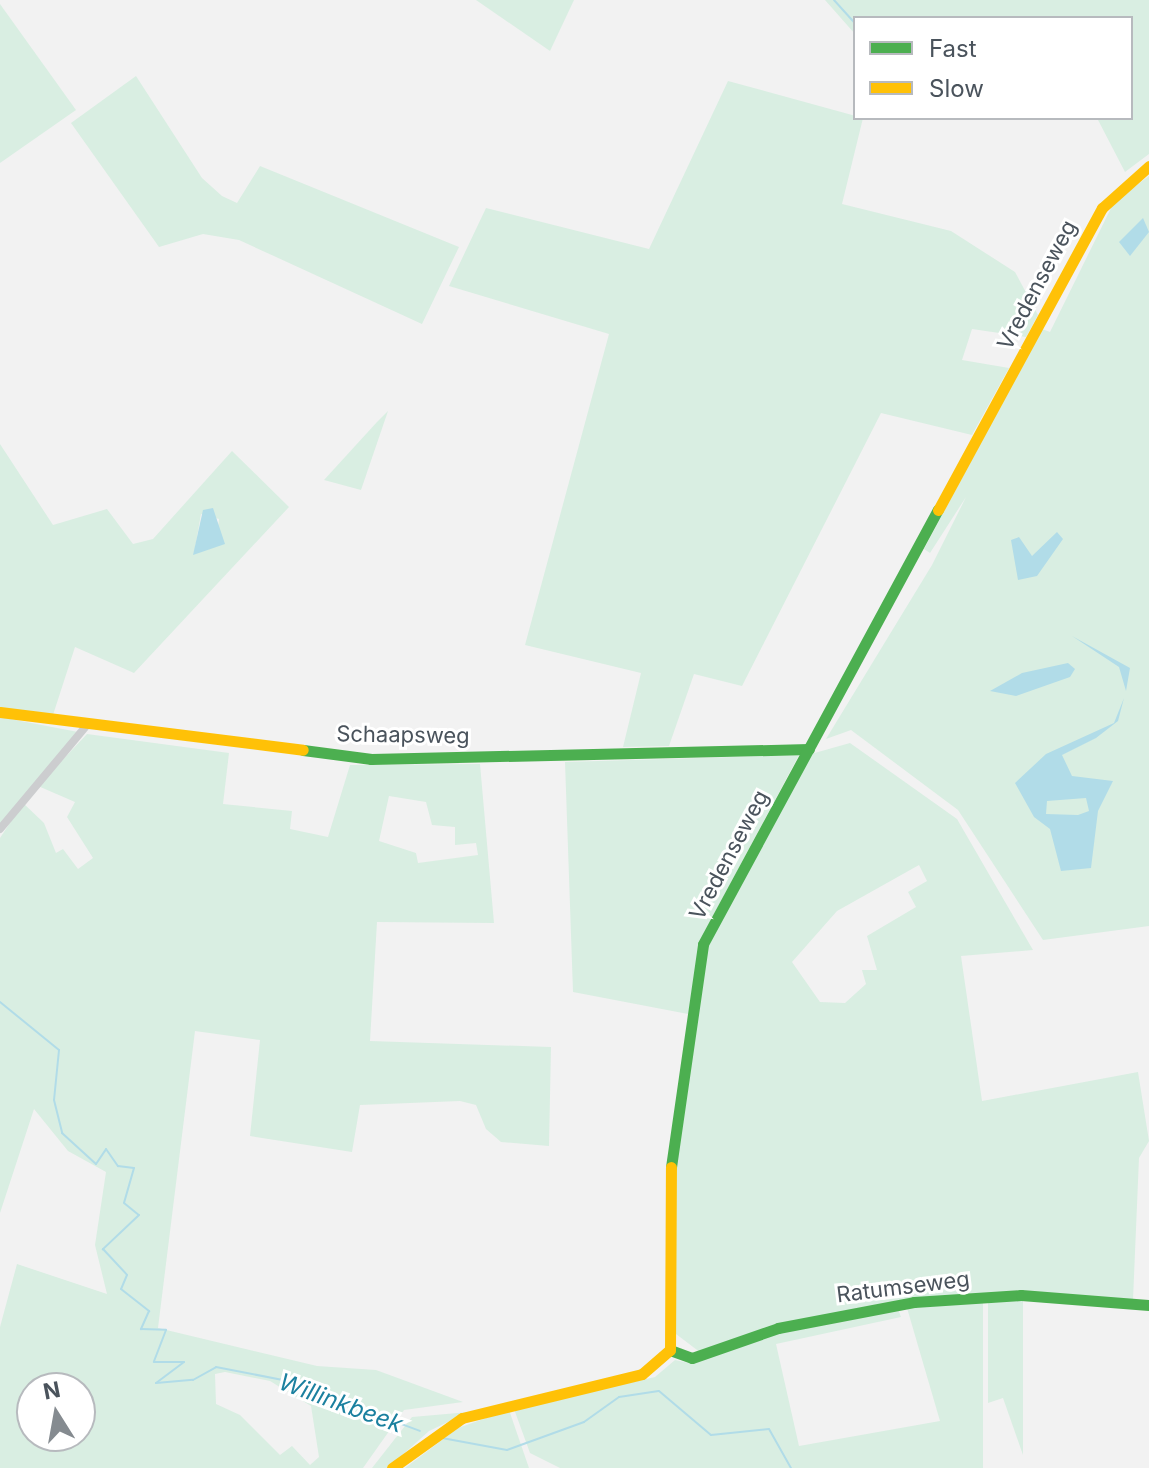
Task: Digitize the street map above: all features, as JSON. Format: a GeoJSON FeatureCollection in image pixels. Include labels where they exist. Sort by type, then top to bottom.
{"type":"FeatureCollection","features":[{"type":"Feature","properties":{"kind":"main road","name":"Vredenseweg"},"geometry":{"type":"LineString","coordinates":[[670,1350],[671,1143],[700,959],[809,749],[1102,208],[1149,166]]}},
{"type":"Feature","properties":{"kind":"main road","name":"Schaapsweg"},"geometry":{"type":"LineString","coordinates":[[0,712],[86,726],[371,759],[809,749]]}},
{"type":"Feature","properties":{"kind":"main road","name":"Ratumseweg"},"geometry":{"type":"LineString","coordinates":[[670,1350],[692,1358],[778,1328],[914,1302],[1021,1295],[1149,1305]]}},
{"type":"Feature","properties":{"kind":"main road"},"geometry":{"type":"LineString","coordinates":[[392,1468],[462,1418],[642,1374],[670,1350]]}},
{"type":"Feature","properties":{"kind":"street"},"geometry":{"type":"LineString","coordinates":[[0,829],[86,726]]}},
{"type":"Feature","properties":{"kind":"green space"},"geometry":{"type":"Polygon","coordinates":[[[476,0],[574,0],[550,51],[476,0]]]}},
{"type":"Feature","properties":{"kind":"green space"},"geometry":{"type":"Polygon","coordinates":[[[825,0],[1149,0],[1149,154],[1125,172],[1098,120],[1133,120],[1133,16],[853,16],[853,32],[825,0]]]}},
{"type":"Feature","properties":{"kind":"green space"},"geometry":{"type":"Polygon","coordinates":[[[0,4],[76,110],[0,163],[0,4]]]}},
{"type":"Feature","properties":{"kind":"green space"},"geometry":{"type":"Polygon","coordinates":[[[136,76],[202,178],[222,196],[237,203],[260,166],[459,247],[422,324],[239,240],[203,234],[159,247],[71,123],[136,76]]]}},
{"type":"Feature","properties":{"kind":"green space"},"geometry":{"type":"Polygon","coordinates":[[[728,81],[853,115],[853,120],[863,120],[842,204],[951,231],[1015,272],[1038,315],[1026,337],[972,329],[962,360],[1009,368],[972,435],[881,413],[742,686],[694,674],[669,746],[623,747],[641,673],[525,645],[609,334],[449,286],[486,208],[649,249],[728,81]]]}},
{"type":"Feature","properties":{"kind":"green space"},"geometry":{"type":"Polygon","coordinates":[[[1149,176],[1149,926],[1043,940],[958,810],[851,730],[826,739],[932,565],[966,497],[930,553],[924,549],[1042,329],[1050,332],[1114,202],[1149,176]]]}},
{"type":"Feature","properties":{"kind":"green space"},"geometry":{"type":"Polygon","coordinates":[[[388,411],[361,490],[324,480],[377,422],[388,411]]]}},
{"type":"Feature","properties":{"kind":"green space"},"geometry":{"type":"Polygon","coordinates":[[[0,444],[53,525],[107,509],[133,544],[153,539],[232,451],[289,507],[134,673],[75,647],[52,718],[0,709],[0,444]],[[201,514],[194,554],[218,527],[219,519],[201,514]]]}},
{"type":"Feature","properties":{"kind":"green space"},"geometry":{"type":"Polygon","coordinates":[[[0,717],[78,732],[0,825],[0,717]]]}},
{"type":"Feature","properties":{"kind":"green space"},"geometry":{"type":"Polygon","coordinates":[[[87,734],[229,753],[223,804],[292,811],[290,829],[328,837],[350,765],[480,764],[494,923],[377,922],[370,1041],[551,1047],[549,1146],[501,1142],[486,1129],[476,1105],[460,1101],[360,1105],[352,1152],[250,1136],[260,1040],[195,1031],[158,1328],[317,1366],[376,1370],[463,1402],[404,1410],[363,1468],[0,1468],[0,1327],[17,1264],[107,1294],[95,1245],[106,1172],[68,1151],[34,1109],[0,1213],[0,838],[23,803],[44,823],[56,853],[63,849],[78,869],[93,858],[67,817],[75,802],[38,786],[87,734]],[[389,796],[379,841],[416,853],[418,863],[478,855],[476,843],[455,845],[455,827],[432,825],[426,802],[389,796]],[[225,1372],[215,1374],[216,1404],[240,1415],[280,1455],[292,1446],[310,1465],[319,1457],[311,1406],[270,1381],[225,1372]]]}},
{"type":"Feature","properties":{"kind":"green space"},"geometry":{"type":"Polygon","coordinates":[[[850,743],[957,819],[1033,950],[961,956],[982,1101],[1138,1072],[1149,1141],[1139,1158],[1133,1300],[915,1299],[701,1353],[676,1334],[675,1167],[705,948],[811,754],[850,743]],[[919,865],[837,911],[792,962],[820,1002],[845,1003],[866,984],[862,970],[877,970],[867,936],[916,907],[908,892],[927,881],[919,865]]]}},
{"type":"Feature","properties":{"kind":"green space"},"geometry":{"type":"Polygon","coordinates":[[[799,755],[704,933],[688,1014],[573,992],[565,762],[799,755]]]}},
{"type":"Feature","properties":{"kind":"green space"},"geometry":{"type":"Polygon","coordinates":[[[983,1301],[983,1468],[560,1468],[530,1453],[514,1409],[655,1377],[675,1360],[689,1363],[777,1333],[898,1309],[901,1317],[776,1344],[799,1446],[940,1421],[907,1308],[983,1301]]]}},
{"type":"Feature","properties":{"kind":"green space"},"geometry":{"type":"Polygon","coordinates":[[[988,1301],[1023,1301],[1023,1455],[1003,1398],[988,1403],[988,1301]]]}},
{"type":"Feature","properties":{"kind":"green space"},"geometry":{"type":"Polygon","coordinates":[[[509,1410],[529,1468],[405,1468],[458,1428],[509,1410]]]}},
{"type":"Feature","properties":{"kind":"green space"},"geometry":{"type":"Polygon","coordinates":[[[469,1412],[429,1431],[388,1468],[372,1468],[412,1417],[469,1412]]]}},
{"type":"Feature","properties":{"kind":"water"},"geometry":{"type":"Polygon","coordinates":[[[1143,218],[1149,232],[1130,256],[1119,242],[1143,218]]]}},
{"type":"Feature","properties":{"kind":"water"},"geometry":{"type":"Polygon","coordinates":[[[213,508],[225,544],[193,555],[203,510],[213,508]]]}},
{"type":"Feature","properties":{"kind":"water"},"geometry":{"type":"Polygon","coordinates":[[[1057,532],[1063,539],[1037,576],[1018,580],[1011,540],[1019,537],[1032,556],[1057,532]]]}},
{"type":"Feature","properties":{"kind":"water"},"geometry":{"type":"Polygon","coordinates":[[[1072,636],[1130,668],[1126,691],[1119,667],[1072,636]]]}},
{"type":"Feature","properties":{"kind":"water"},"geometry":{"type":"Polygon","coordinates":[[[1068,663],[1075,669],[1070,677],[1016,696],[990,691],[1022,673],[1068,663]]]}},
{"type":"Feature","properties":{"kind":"water"},"geometry":{"type":"Polygon","coordinates":[[[1124,698],[1118,721],[1096,738],[1062,755],[1072,776],[1113,781],[1098,811],[1091,868],[1061,871],[1050,829],[1034,817],[1015,783],[1046,754],[1114,723],[1124,698]],[[1086,798],[1047,801],[1046,814],[1078,815],[1089,811],[1086,798]]]}},
{"type":"Feature","properties":{"kind":"waterway"},"geometry":{"type":"LineString","coordinates":[[834,0],[853,21]]}},
{"type":"Feature","properties":{"kind":"waterway","name":"Willinkbeek"},"geometry":{"type":"LineString","coordinates":[[0,1002],[59,1050],[54,1100],[62,1133],[96,1164],[106,1149],[118,1166],[134,1168],[124,1203],[139,1215],[103,1249],[127,1275],[121,1289],[149,1311],[141,1329],[166,1330],[154,1362],[184,1362],[156,1383],[193,1380],[216,1367],[283,1380],[420,1431]]}},
{"type":"Feature","properties":{"kind":"waterway","name":"Willinkbeek"},"geometry":{"type":"LineString","coordinates":[[442,1438],[507,1450],[584,1422],[619,1397],[659,1391],[711,1435],[769,1429],[791,1468]]}},
{"type":"Feature","properties":{"kind":"traffic: fast"},"geometry":{"type":"LineString","coordinates":[[671,1167],[703,944],[938,510]]}},
{"type":"Feature","properties":{"kind":"traffic: fast"},"geometry":{"type":"LineString","coordinates":[[303,750],[371,759],[809,749]]}},
{"type":"Feature","properties":{"kind":"traffic: fast"},"geometry":{"type":"LineString","coordinates":[[670,1350],[692,1358],[778,1328],[914,1302],[1021,1295],[1149,1305]]}},
{"type":"Feature","properties":{"kind":"traffic: slow"},"geometry":{"type":"LineString","coordinates":[[938,510],[1102,208],[1149,166]]}},
{"type":"Feature","properties":{"kind":"traffic: slow"},"geometry":{"type":"LineString","coordinates":[[0,712],[303,750]]}},
{"type":"Feature","properties":{"kind":"traffic: slow"},"geometry":{"type":"LineString","coordinates":[[392,1468],[462,1418],[642,1374],[670,1350],[671,1167]]}}]}
